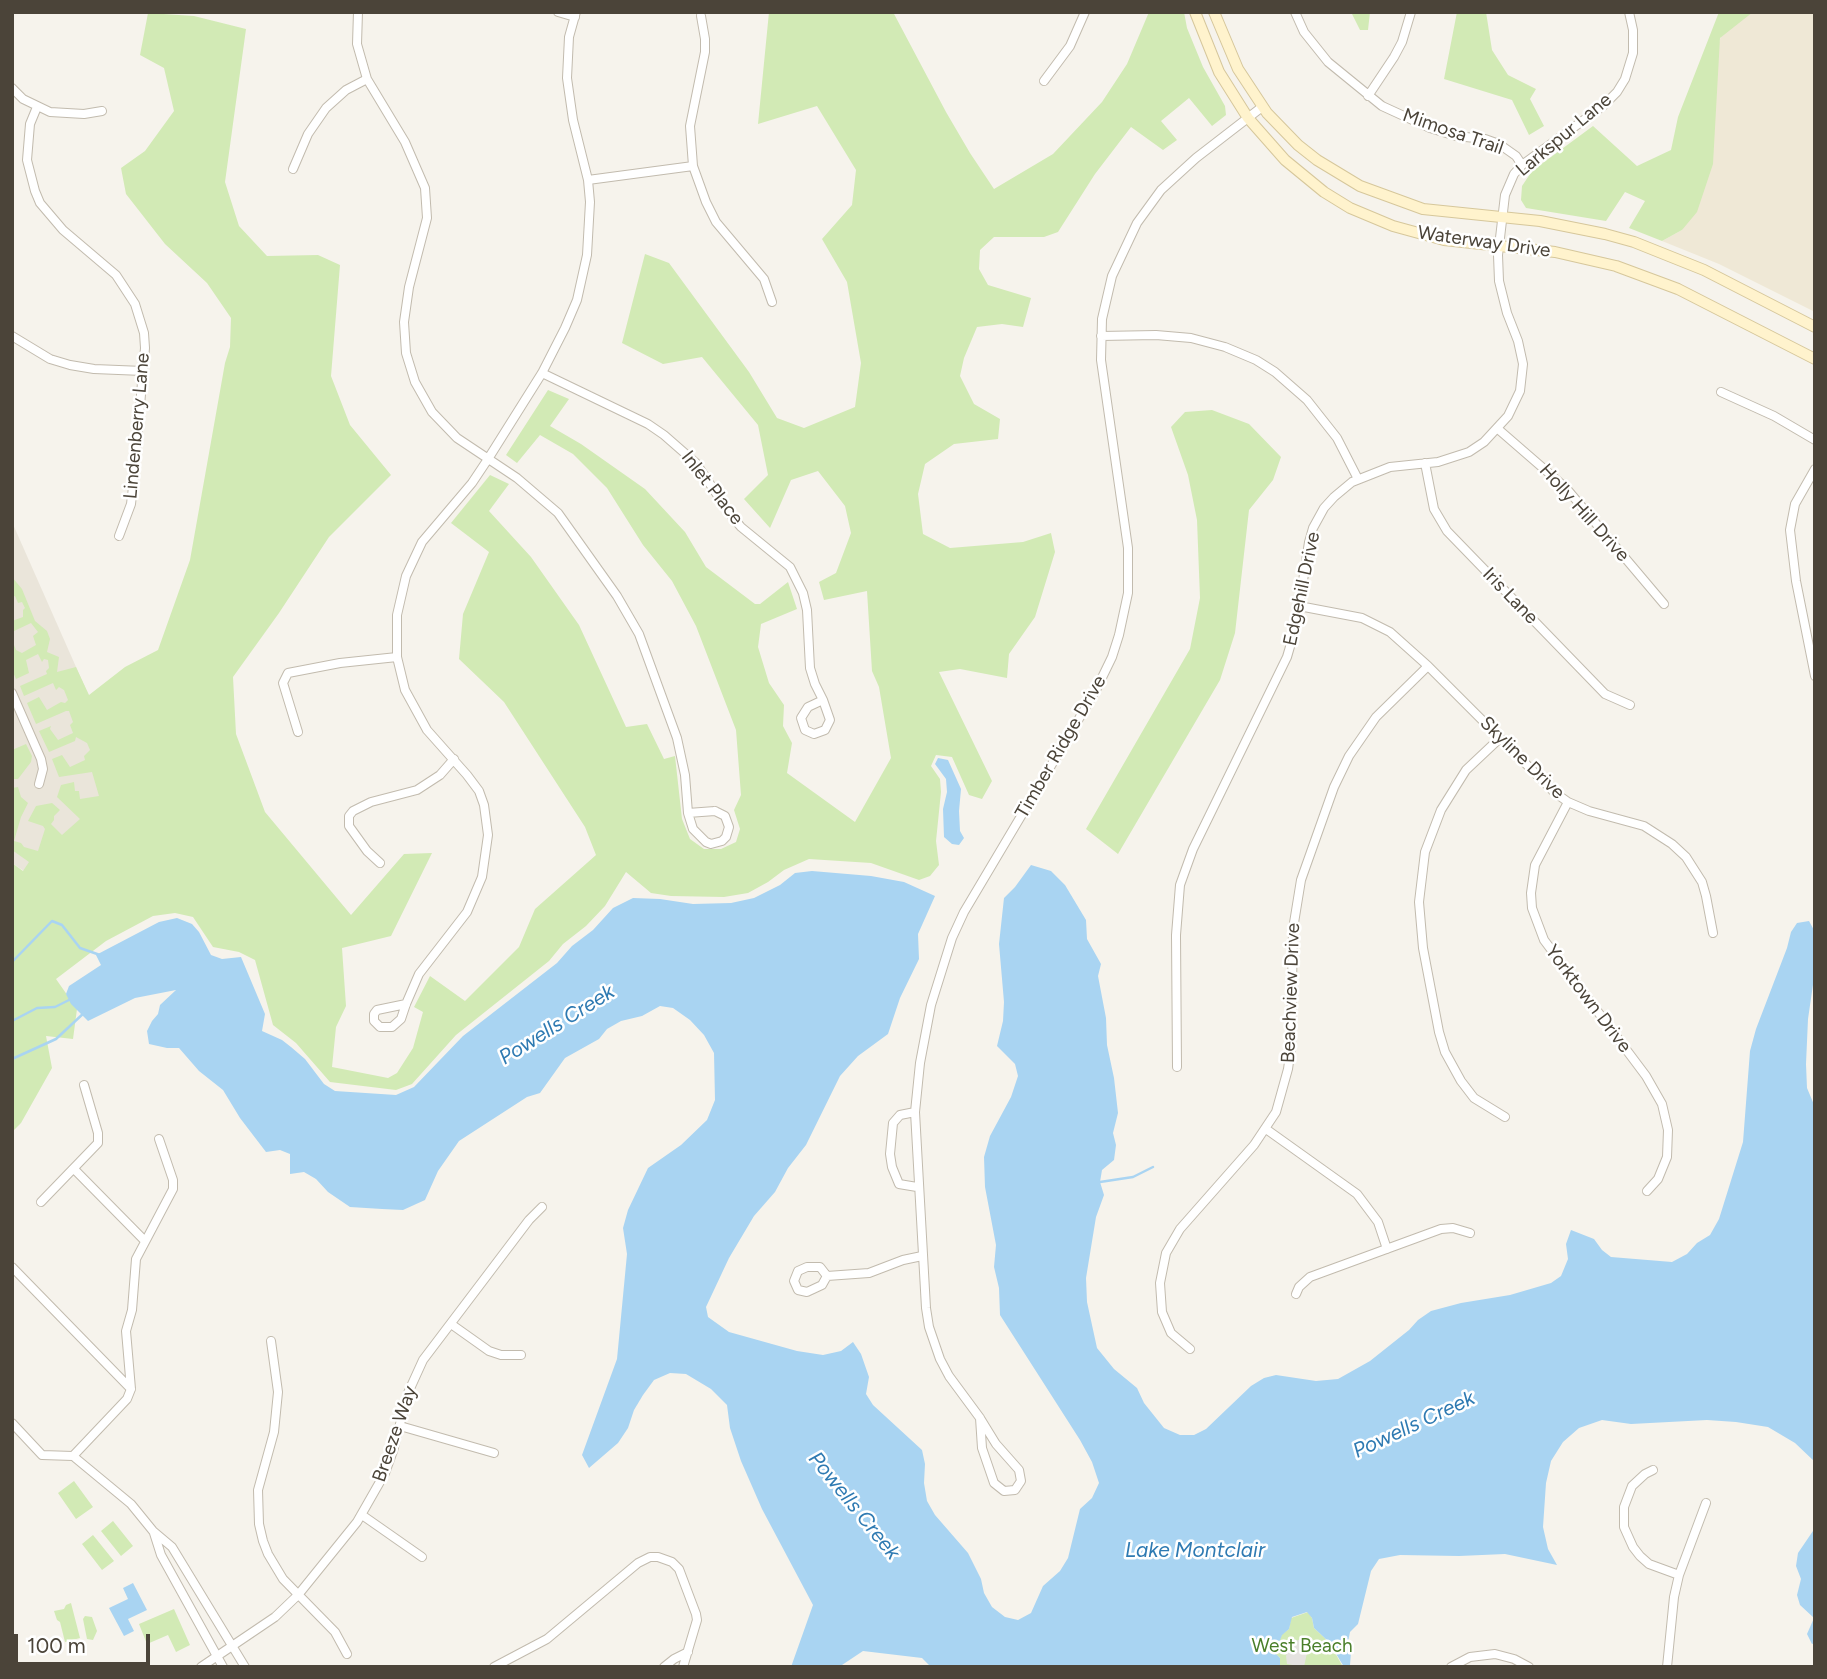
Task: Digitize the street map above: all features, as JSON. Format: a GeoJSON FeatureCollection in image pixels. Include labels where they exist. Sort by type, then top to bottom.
{"type":"FeatureCollection","features":[{"type":"Feature","properties":{"kind":"main road","name":"Waterway Drive"},"geometry":{"type":"LineString","coordinates":[[1195,12],[1219,72],[1248,118],[1284,160],[1350,208],[1393,226],[1444,240],[1586,258],[1646,276],[1678,289],[1815,359]]}},
{"type":"Feature","properties":{"kind":"main road","name":"Waterway Drive"},"geometry":{"type":"LineString","coordinates":[[1214,12],[1238,69],[1262,107],[1298,145],[1338,174],[1360,186],[1423,209],[1569,226],[1634,242],[1704,270],[1815,327]]}},
{"type":"Feature","properties":{"kind":"street"},"geometry":{"type":"LineString","coordinates":[[358,12],[357,44],[367,79],[405,142],[425,188],[427,218],[409,287],[404,322],[409,366],[423,397],[444,426],[457,438],[517,478],[558,513],[617,596],[632,621],[677,738],[685,775],[688,813],[693,829],[706,842],[717,844],[726,837],[728,821],[720,812],[688,813]]}},
{"type":"Feature","properties":{"kind":"street"},"geometry":{"type":"LineString","coordinates":[[406,1003],[419,974],[467,912],[479,886],[488,835],[479,791],[440,746],[416,712],[405,690],[397,657],[399,606],[414,557],[435,526],[472,483],[542,373],[565,328],[583,279],[590,230],[588,180],[568,88],[568,51],[575,15],[558,12]]}},
{"type":"Feature","properties":{"kind":"street"},"geometry":{"type":"LineString","coordinates":[[1044,81],[1070,46],[1085,12]]}},
{"type":"Feature","properties":{"kind":"street","name":"Mimosa Trail"},"geometry":{"type":"LineString","coordinates":[[1295,12],[1315,48],[1368,96],[1405,118],[1430,128],[1499,144],[1508,149],[1522,165]]}},
{"type":"Feature","properties":{"kind":"street"},"geometry":{"type":"LineString","coordinates":[[1368,96],[1398,50],[1411,12]]}},
{"type":"Feature","properties":{"kind":"street","name":"Larkspur Lane"},"geometry":{"type":"LineString","coordinates":[[1502,218],[1509,184],[1522,165],[1603,106],[1621,86],[1630,66],[1633,47],[1629,12]]}},
{"type":"Feature","properties":{"kind":"street"},"geometry":{"type":"LineString","coordinates":[[701,16],[705,52],[690,125],[693,166],[702,194],[716,222],[764,279],[772,302]]}},
{"type":"Feature","properties":{"kind":"street"},"geometry":{"type":"LineString","coordinates":[[293,169],[308,134],[326,108],[346,90],[367,79]]}},
{"type":"Feature","properties":{"kind":"street"},"geometry":{"type":"LineString","coordinates":[[12,88],[23,99],[37,107],[65,114],[102,111]]}},
{"type":"Feature","properties":{"kind":"street","name":"Lindenberry Lane"},"geometry":{"type":"LineString","coordinates":[[37,107],[30,124],[27,146],[34,191],[48,215],[105,264],[128,291],[144,333],[133,486],[119,536]]}},
{"type":"Feature","properties":{"kind":"street","name":"Timber Ridge Drive"},"geometry":{"type":"LineString","coordinates":[[980,1419],[982,1448],[994,1483],[1004,1491],[1015,1490],[1021,1481],[1019,1470],[996,1444],[980,1419],[949,1376],[935,1346],[926,1308],[917,1187],[915,1112],[920,1063],[931,1005],[952,938],[978,886],[1105,674],[1124,618],[1128,593],[1129,548],[1104,390],[1101,337],[1104,306],[1112,276],[1125,246],[1151,202],[1176,175],[1262,107]]}},
{"type":"Feature","properties":{"kind":"street"},"geometry":{"type":"LineString","coordinates":[[588,180],[693,166]]}},
{"type":"Feature","properties":{"kind":"street","name":"Edgehill Drive"},"geometry":{"type":"LineString","coordinates":[[1177,1067],[1176,935],[1180,884],[1192,849],[1287,657],[1309,542],[1318,518],[1334,497],[1358,479],[1390,467],[1452,458],[1469,452],[1499,429],[1515,404],[1523,364],[1518,341],[1502,299],[1498,262],[1502,218]]}},
{"type":"Feature","properties":{"kind":"street"},"geometry":{"type":"LineString","coordinates":[[1101,337],[1156,334],[1191,338],[1225,347],[1256,360],[1275,372],[1307,400],[1337,438],[1358,479]]}},
{"type":"Feature","properties":{"kind":"street"},"geometry":{"type":"LineString","coordinates":[[12,336],[34,351],[69,365],[143,371]]}},
{"type":"Feature","properties":{"kind":"street","name":"Inlet Place"},"geometry":{"type":"LineString","coordinates":[[542,373],[648,424],[674,443],[696,463],[741,527],[790,568],[800,585],[807,610],[810,668],[823,701]]}},
{"type":"Feature","properties":{"kind":"street"},"geometry":{"type":"LineString","coordinates":[[1721,392],[1774,416],[1815,440]]}},
{"type":"Feature","properties":{"kind":"street","name":"Holly Hill Drive"},"geometry":{"type":"LineString","coordinates":[[1499,429],[1566,488],[1664,604]]}},
{"type":"Feature","properties":{"kind":"street","name":"Iris Lane"},"geometry":{"type":"LineString","coordinates":[[1425,463],[1429,495],[1447,531],[1596,685],[1615,699],[1630,705]]}},
{"type":"Feature","properties":{"kind":"street"},"geometry":{"type":"LineString","coordinates":[[1815,469],[1795,504],[1790,530],[1796,581],[1815,676]]}},
{"type":"Feature","properties":{"kind":"street","name":"Skyline Drive"},"geometry":{"type":"LineString","coordinates":[[1298,606],[1350,615],[1376,624],[1399,639],[1543,783],[1568,802],[1589,811],[1644,826],[1672,844],[1688,859],[1702,882],[1713,933]]}},
{"type":"Feature","properties":{"kind":"street"},"geometry":{"type":"LineString","coordinates":[[298,732],[283,683],[288,673],[340,663],[397,657]]}},
{"type":"Feature","properties":{"kind":"street","name":"Beachview Drive"},"geometry":{"type":"LineString","coordinates":[[1190,1349],[1171,1333],[1162,1312],[1160,1283],[1166,1253],[1180,1229],[1266,1129],[1276,1112],[1291,1048],[1293,929],[1301,880],[1334,788],[1349,756],[1376,718],[1428,666]]}},
{"type":"Feature","properties":{"kind":"street"},"geometry":{"type":"LineString","coordinates":[[12,693],[41,759],[43,769],[39,784]]}},
{"type":"Feature","properties":{"kind":"street"},"geometry":{"type":"LineString","coordinates":[[1500,738],[1466,771],[1441,810],[1425,852],[1419,902],[1423,948],[1445,1052],[1474,1098],[1505,1117]]}},
{"type":"Feature","properties":{"kind":"street"},"geometry":{"type":"LineString","coordinates":[[380,863],[367,851],[349,826],[349,816],[371,802],[417,790],[440,775],[454,759]]}},
{"type":"Feature","properties":{"kind":"street","name":"Yorktown Drive"},"geometry":{"type":"LineString","coordinates":[[1568,802],[1535,865],[1532,908],[1544,940],[1646,1076],[1662,1104],[1668,1130],[1667,1157],[1658,1179],[1647,1191]]}},
{"type":"Feature","properties":{"kind":"street"},"geometry":{"type":"LineString","coordinates":[[41,1202],[96,1147],[99,1139],[84,1085]]}},
{"type":"Feature","properties":{"kind":"street"},"geometry":{"type":"LineString","coordinates":[[915,1112],[900,1115],[893,1123],[890,1154],[898,1184],[917,1187]]}},
{"type":"Feature","properties":{"kind":"street"},"geometry":{"type":"LineString","coordinates":[[1266,1129],[1357,1194],[1378,1222],[1387,1249]]}},
{"type":"Feature","properties":{"kind":"street"},"geometry":{"type":"LineString","coordinates":[[73,1456],[127,1399],[131,1389],[126,1331],[132,1310],[136,1259],[173,1189],[173,1180],[159,1139]]}},
{"type":"Feature","properties":{"kind":"street"},"geometry":{"type":"LineString","coordinates":[[74,1168],[144,1240]]}},
{"type":"Feature","properties":{"kind":"street","name":"Breeze Way"},"geometry":{"type":"LineString","coordinates":[[201,1667],[275,1617],[298,1595],[362,1515],[385,1473],[415,1376],[423,1360],[542,1206]]}},
{"type":"Feature","properties":{"kind":"street"},"geometry":{"type":"LineString","coordinates":[[1296,1294],[1299,1287],[1310,1277],[1441,1229],[1453,1228],[1470,1233]]}},
{"type":"Feature","properties":{"kind":"street"},"geometry":{"type":"LineString","coordinates":[[827,1276],[869,1273],[922,1256]]}},
{"type":"Feature","properties":{"kind":"street"},"geometry":{"type":"LineString","coordinates":[[12,1267],[131,1389]]}},
{"type":"Feature","properties":{"kind":"street"},"geometry":{"type":"LineString","coordinates":[[451,1324],[489,1351],[500,1355],[521,1355]]}},
{"type":"Feature","properties":{"kind":"street"},"geometry":{"type":"LineString","coordinates":[[271,1342],[278,1392],[274,1432],[258,1490],[259,1524],[263,1541],[274,1566],[335,1632],[347,1654]]}},
{"type":"Feature","properties":{"kind":"street"},"geometry":{"type":"LineString","coordinates":[[12,1423],[42,1455],[73,1456],[114,1488],[153,1531],[172,1547],[245,1667]]}},
{"type":"Feature","properties":{"kind":"street"},"geometry":{"type":"LineString","coordinates":[[400,1426],[494,1453]]}},
{"type":"Feature","properties":{"kind":"street"},"geometry":{"type":"LineString","coordinates":[[1653,1470],[1632,1486],[1624,1507],[1624,1527],[1640,1556],[1649,1563],[1679,1575]]}},
{"type":"Feature","properties":{"kind":"street"},"geometry":{"type":"LineString","coordinates":[[1667,1667],[1674,1597],[1679,1575],[1706,1503]]}},
{"type":"Feature","properties":{"kind":"street"},"geometry":{"type":"LineString","coordinates":[[362,1515],[422,1557]]}},
{"type":"Feature","properties":{"kind":"street"},"geometry":{"type":"LineString","coordinates":[[153,1531],[161,1555],[223,1667]]}},
{"type":"Feature","properties":{"kind":"street"},"geometry":{"type":"LineString","coordinates":[[494,1667],[547,1639],[638,1563],[650,1557],[666,1559],[679,1569],[696,1614],[697,1620],[683,1667]]}},
{"type":"Feature","properties":{"kind":"street"},"geometry":{"type":"LineString","coordinates":[[664,1667],[688,1652]]}},
{"type":"Feature","properties":{"kind":"street"},"geometry":{"type":"LineString","coordinates":[[1451,1667],[1469,1657],[1495,1654],[1514,1659],[1529,1667]]}},
{"type":"Feature","properties":{"kind":"shaded area"},"geometry":{"type":"Polygon","coordinates":[[[1727,12],[1815,12],[1815,312],[1719,264],[1662,241],[1682,230],[1712,70],[1727,12]]]}},
{"type":"Feature","properties":{"kind":"shaded area"},"geometry":{"type":"Polygon","coordinates":[[[12,522],[114,753],[119,822],[24,871],[12,863],[12,522]]]}},
{"type":"Feature","properties":{"kind":"shaded area"},"geometry":{"type":"Polygon","coordinates":[[[1300,1639],[1309,1643],[1304,1667],[1287,1664],[1286,1656],[1291,1644],[1300,1639]]]}},
{"type":"Feature","properties":{"kind":"green space"},"geometry":{"type":"Polygon","coordinates":[[[769,12],[893,12],[946,112],[994,189],[1053,154],[1102,102],[1127,64],[1149,12],[1184,12],[1187,28],[1203,67],[1225,106],[1226,115],[1212,126],[1189,98],[1161,121],[1177,140],[1163,150],[1131,127],[1095,174],[1058,232],[1044,237],[994,237],[980,250],[979,269],[988,285],[1031,298],[1023,327],[1002,324],[977,327],[964,358],[960,376],[974,404],[1000,419],[998,439],[954,444],[925,464],[918,494],[923,534],[950,548],[1023,542],[1051,533],[1055,552],[1035,617],[1009,654],[1007,678],[960,669],[939,672],[992,781],[982,799],[969,795],[952,757],[936,755],[931,766],[940,779],[936,841],[939,865],[930,876],[919,880],[871,863],[809,859],[784,870],[748,893],[724,897],[651,893],[626,872],[605,906],[586,926],[563,944],[549,961],[456,1035],[412,1084],[396,1090],[330,1082],[296,1043],[273,1025],[255,960],[239,952],[213,947],[193,917],[175,913],[153,916],[106,941],[56,979],[77,1009],[73,1039],[46,1036],[52,1068],[21,1123],[12,1132],[12,863],[23,871],[29,862],[12,850],[12,788],[18,787],[21,797],[28,803],[14,841],[38,851],[45,829],[28,821],[36,806],[52,803],[60,810],[51,824],[62,835],[80,819],[57,797],[61,785],[74,782],[80,799],[99,796],[92,772],[59,777],[52,759],[62,755],[70,767],[85,760],[84,756],[90,750],[87,743],[76,737],[75,741],[49,752],[39,731],[51,726],[50,729],[58,740],[73,733],[69,711],[36,724],[27,703],[39,697],[47,710],[68,700],[64,690],[59,687],[56,690],[53,683],[24,696],[20,686],[47,674],[48,660],[44,659],[42,662],[38,654],[26,660],[29,673],[16,679],[12,670],[12,640],[16,650],[22,653],[36,645],[33,636],[38,632],[31,623],[12,632],[12,621],[23,617],[25,608],[22,602],[18,603],[15,596],[12,597],[12,577],[22,589],[35,621],[47,631],[50,639],[47,652],[59,657],[57,672],[76,667],[89,695],[125,667],[158,650],[190,560],[230,347],[231,318],[207,283],[165,244],[126,194],[121,168],[145,151],[174,111],[164,68],[140,55],[148,13],[194,16],[246,29],[225,182],[239,226],[267,256],[318,255],[340,265],[331,376],[350,425],[391,475],[329,537],[233,677],[236,734],[265,812],[351,915],[404,854],[432,853],[391,936],[342,948],[346,1006],[336,1027],[332,1067],[388,1078],[397,1073],[413,1048],[423,1012],[414,1007],[430,976],[465,1001],[519,947],[535,909],[596,855],[585,827],[504,702],[459,659],[463,614],[489,552],[451,523],[490,475],[509,484],[489,511],[531,557],[579,625],[626,727],[647,724],[664,759],[675,756],[682,819],[690,839],[704,849],[721,849],[736,842],[740,829],[734,810],[741,795],[736,730],[696,626],[672,581],[643,545],[607,488],[573,454],[540,435],[517,463],[506,455],[548,390],[569,399],[550,426],[581,444],[645,489],[685,532],[706,567],[755,604],[760,604],[788,582],[797,609],[761,624],[758,647],[769,683],[784,705],[783,726],[792,743],[787,773],[855,822],[891,758],[879,687],[872,671],[867,591],[824,600],[819,582],[836,573],[851,533],[845,506],[818,471],[791,480],[770,528],[744,499],[768,475],[758,425],[702,357],[663,364],[622,343],[645,254],[669,263],[749,372],[777,418],[804,428],[855,407],[861,363],[847,282],[822,239],[852,205],[856,170],[817,106],[758,124],[769,12]]]}},
{"type":"Feature","properties":{"kind":"green space"},"geometry":{"type":"Polygon","coordinates":[[[1351,12],[1370,12],[1368,30],[1360,30],[1351,12]]]}},
{"type":"Feature","properties":{"kind":"green space"},"geometry":{"type":"Polygon","coordinates":[[[1457,12],[1486,12],[1492,50],[1508,75],[1536,89],[1530,99],[1544,126],[1529,135],[1512,100],[1444,79],[1457,12]]]}},
{"type":"Feature","properties":{"kind":"green space"},"geometry":{"type":"Polygon","coordinates":[[[1719,12],[1753,12],[1720,38],[1713,164],[1697,212],[1682,230],[1662,241],[1629,228],[1645,201],[1625,192],[1606,221],[1526,208],[1521,200],[1522,186],[1532,171],[1593,126],[1637,166],[1671,150],[1678,117],[1719,12]]]}},
{"type":"Feature","properties":{"kind":"green space"},"geometry":{"type":"Polygon","coordinates":[[[1212,410],[1249,424],[1281,457],[1273,480],[1249,510],[1235,633],[1220,680],[1118,854],[1086,829],[1190,649],[1200,598],[1197,520],[1188,475],[1171,427],[1185,412],[1212,410]]]}},
{"type":"Feature","properties":{"kind":"green space"},"geometry":{"type":"Polygon","coordinates":[[[26,744],[32,756],[31,762],[18,779],[12,779],[12,750],[26,744]]]}},
{"type":"Feature","properties":{"kind":"green space"},"geometry":{"type":"Polygon","coordinates":[[[74,1481],[93,1507],[76,1519],[58,1493],[74,1481]]]}},
{"type":"Feature","properties":{"kind":"green space"},"geometry":{"type":"Polygon","coordinates":[[[113,1521],[133,1546],[121,1556],[101,1531],[113,1521]]]}},
{"type":"Feature","properties":{"kind":"green space"},"geometry":{"type":"Polygon","coordinates":[[[93,1535],[114,1561],[102,1570],[82,1544],[93,1535]]]}},
{"type":"Feature","properties":{"kind":"green space"},"geometry":{"type":"Polygon","coordinates":[[[71,1603],[80,1638],[65,1642],[54,1611],[64,1609],[71,1603]]]}},
{"type":"Feature","properties":{"kind":"green space"},"geometry":{"type":"Polygon","coordinates":[[[174,1609],[190,1645],[176,1652],[168,1635],[147,1644],[139,1624],[174,1609]]]}},
{"type":"Feature","properties":{"kind":"green space","name":"West Beach"},"geometry":{"type":"Polygon","coordinates":[[[1308,1612],[1314,1628],[1329,1642],[1343,1667],[1280,1667],[1280,1658],[1274,1653],[1282,1634],[1289,1629],[1291,1618],[1308,1612]]]}},
{"type":"Feature","properties":{"kind":"green space"},"geometry":{"type":"Polygon","coordinates":[[[85,1616],[92,1617],[97,1631],[93,1640],[87,1639],[83,1619],[85,1616]]]}},
{"type":"Feature","properties":{"kind":"water"},"geometry":{"type":"Polygon","coordinates":[[[938,758],[948,760],[961,789],[960,831],[964,838],[959,845],[952,844],[944,837],[943,809],[947,792],[946,779],[935,764],[938,758]]]}},
{"type":"Feature","properties":{"kind":"water","name":"Lake Montclair"},"geometry":{"type":"Polygon","coordinates":[[[1031,865],[1051,871],[1065,885],[1086,920],[1087,939],[1101,964],[1098,976],[1118,1113],[1113,1133],[1116,1145],[1114,1160],[1102,1170],[1100,1182],[1104,1195],[1096,1217],[1086,1278],[1087,1302],[1097,1348],[1114,1369],[1137,1388],[1144,1403],[1164,1428],[1180,1435],[1194,1435],[1206,1429],[1251,1386],[1264,1378],[1276,1375],[1316,1381],[1338,1379],[1370,1361],[1431,1311],[1510,1295],[1551,1283],[1561,1276],[1568,1259],[1566,1244],[1571,1230],[1594,1239],[1611,1257],[1672,1262],[1687,1254],[1697,1243],[1710,1235],[1719,1219],[1743,1142],[1750,1051],[1756,1029],[1791,932],[1797,923],[1809,921],[1815,932],[1815,971],[1808,1019],[1806,1064],[1807,1088],[1815,1107],[1815,1462],[1795,1443],[1768,1427],[1736,1422],[1707,1420],[1631,1424],[1602,1420],[1579,1428],[1563,1442],[1551,1461],[1546,1483],[1543,1527],[1548,1549],[1557,1565],[1505,1554],[1400,1555],[1379,1559],[1371,1571],[1358,1624],[1350,1632],[1350,1665],[1344,1667],[1329,1642],[1314,1628],[1312,1618],[1307,1612],[1292,1617],[1289,1629],[1282,1635],[1275,1653],[1280,1658],[1280,1667],[931,1667],[922,1658],[863,1651],[839,1667],[791,1667],[813,1605],[762,1509],[741,1461],[730,1428],[727,1405],[711,1389],[686,1374],[670,1373],[654,1380],[634,1410],[628,1428],[618,1443],[589,1468],[582,1455],[617,1359],[627,1254],[623,1228],[628,1210],[648,1168],[681,1145],[707,1120],[715,1100],[714,1053],[704,1035],[690,1020],[673,1008],[660,1006],[607,1029],[599,1039],[565,1058],[540,1093],[527,1097],[459,1141],[438,1171],[425,1200],[403,1210],[350,1207],[304,1172],[290,1174],[290,1154],[280,1150],[266,1152],[223,1090],[199,1071],[179,1048],[149,1044],[147,1031],[158,1014],[160,1005],[176,990],[135,998],[88,1021],[71,1004],[66,994],[69,986],[101,965],[96,955],[159,922],[177,918],[192,924],[211,955],[222,959],[241,957],[265,1014],[262,1031],[291,1047],[305,1059],[324,1084],[335,1091],[396,1095],[414,1087],[463,1036],[557,963],[613,908],[633,898],[693,904],[731,903],[754,898],[780,885],[795,873],[812,871],[904,882],[935,896],[918,934],[919,959],[900,998],[888,1034],[858,1056],[840,1076],[806,1145],[788,1168],[775,1192],[754,1216],[729,1258],[706,1307],[708,1317],[729,1332],[797,1351],[823,1355],[841,1351],[853,1342],[861,1354],[869,1377],[866,1394],[873,1405],[922,1450],[927,1501],[935,1515],[968,1553],[992,1607],[1005,1617],[1018,1620],[1031,1613],[1043,1586],[1060,1571],[1068,1558],[1080,1509],[1092,1498],[1099,1483],[1080,1440],[1000,1315],[999,1288],[994,1267],[996,1245],[985,1187],[984,1157],[990,1136],[1011,1097],[1018,1076],[1015,1064],[997,1046],[1004,1002],[999,944],[1004,898],[1031,865]]]}},
{"type":"Feature","properties":{"kind":"water"},"geometry":{"type":"Polygon","coordinates":[[[1815,1528],[1815,1643],[1812,1644],[1807,1634],[1814,1618],[1800,1605],[1797,1595],[1801,1579],[1796,1566],[1798,1553],[1815,1528]]]}},
{"type":"Feature","properties":{"kind":"water"},"geometry":{"type":"Polygon","coordinates":[[[133,1583],[147,1610],[128,1619],[134,1631],[124,1636],[109,1608],[128,1599],[123,1588],[133,1583]]]}},
{"type":"Feature","properties":{"kind":"waterway"},"geometry":{"type":"LineString","coordinates":[[12,962],[52,921],[62,925],[80,948],[100,955]]}},
{"type":"Feature","properties":{"kind":"waterway"},"geometry":{"type":"LineString","coordinates":[[12,1021],[37,1008],[55,1007],[69,1000]]}},
{"type":"Feature","properties":{"kind":"waterway","name":"Powells Creek"},"geometry":{"type":"LineString","coordinates":[[12,1059],[56,1039],[85,1012]]}},
{"type":"Feature","properties":{"kind":"waterway"},"geometry":{"type":"LineString","coordinates":[[1100,1182],[1133,1177],[1153,1167]]}}]}
